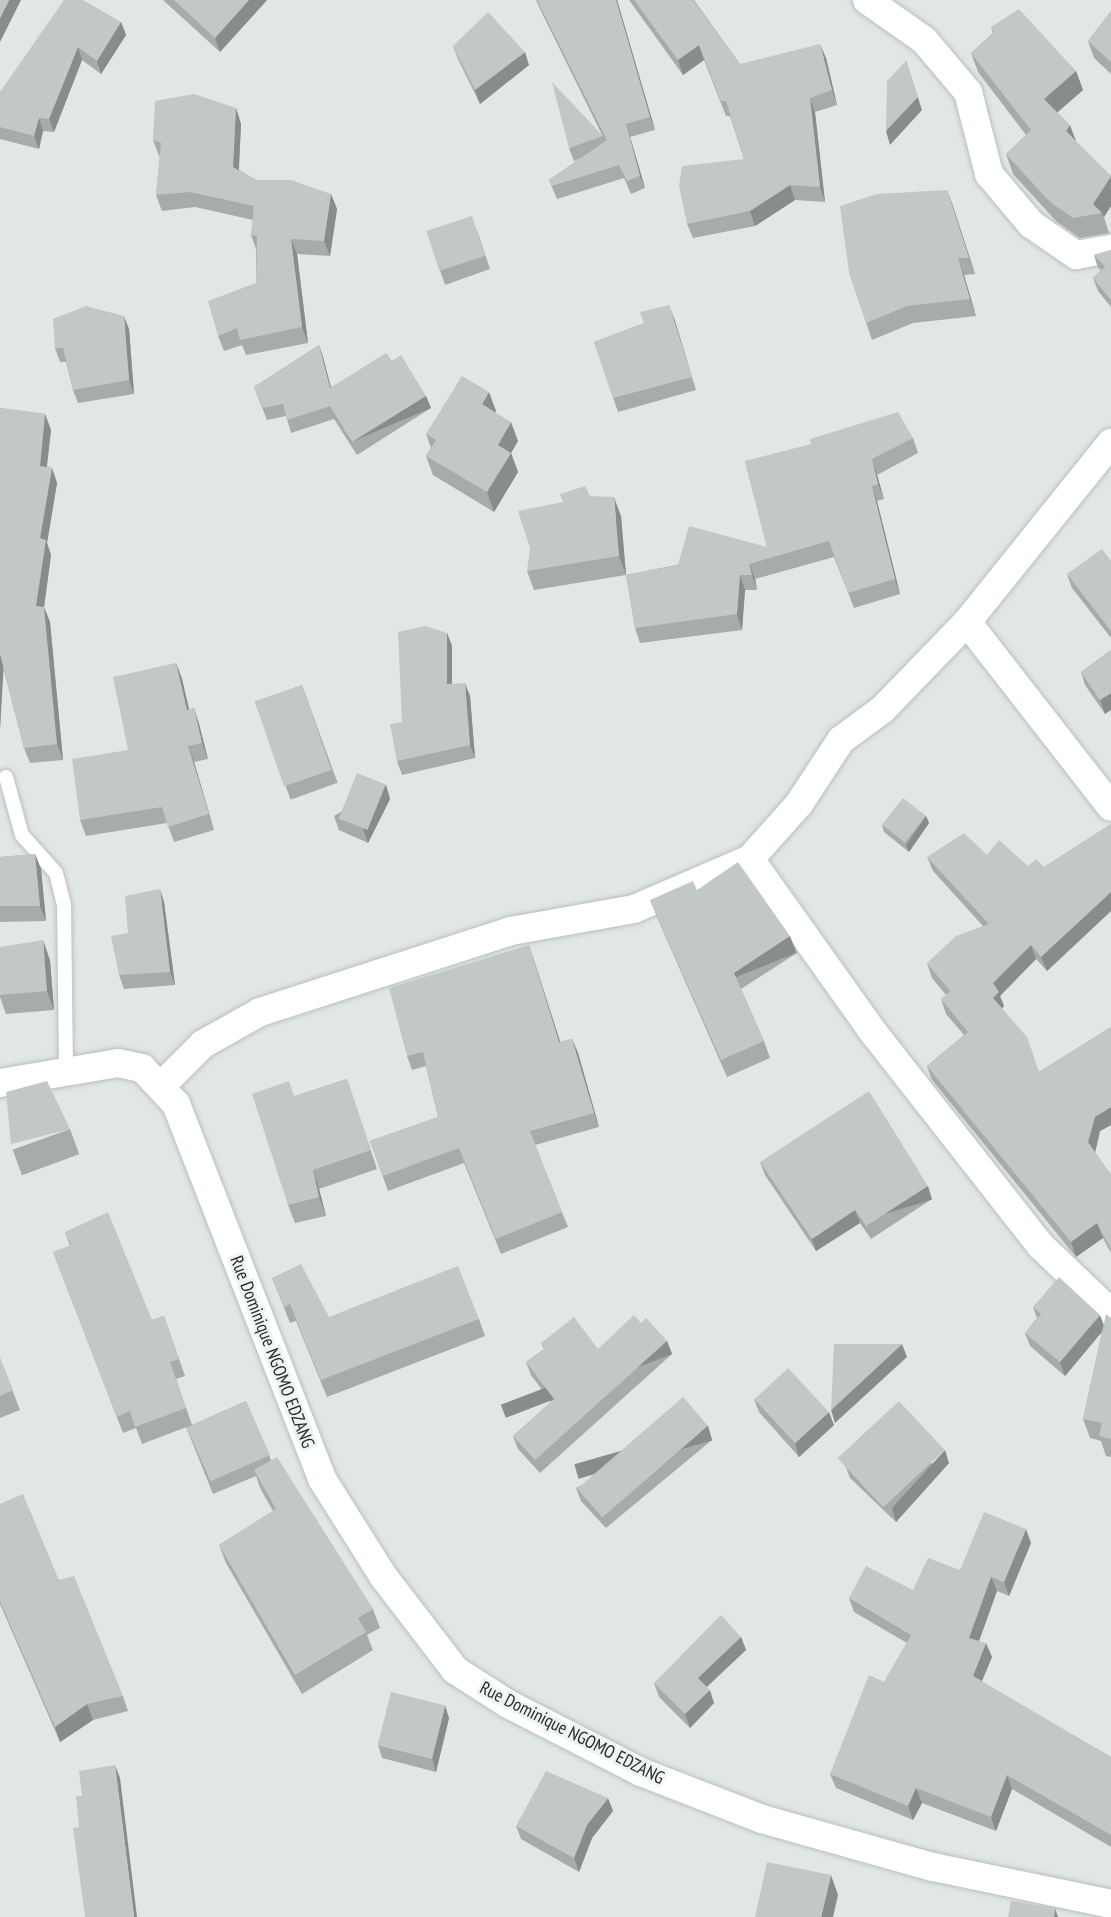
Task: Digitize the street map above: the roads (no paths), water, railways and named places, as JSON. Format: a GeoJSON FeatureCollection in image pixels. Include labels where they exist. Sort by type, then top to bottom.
{"type":"FeatureCollection","features":[{"type":"Feature","properties":{"kind":"street"},"geometry":{"type":"LineString","coordinates":[[867,0],[924,40],[969,92],[989,174],[1031,224],[1076,255],[1111,249]]}},
{"type":"Feature","properties":{"kind":"street"},"geometry":{"type":"LineString","coordinates":[[161,1086],[203,1044],[260,1012],[511,931],[634,909],[750,859],[799,804],[842,740],[883,709],[966,622],[1111,443]]}},
{"type":"Feature","properties":{"kind":"street"},"geometry":{"type":"LineString","coordinates":[[966,622],[1111,807]]}},
{"type":"Feature","properties":{"kind":"street"},"geometry":{"type":"LineString","coordinates":[[750,859],[873,1032],[1041,1246],[1111,1313]]}},
{"type":"Feature","properties":{"kind":"street","name":"Rue Dominique NGOMO EDZANG"},"geometry":{"type":"LineString","coordinates":[[0,1083],[118,1063],[142,1068],[161,1086],[190,1133],[246,1294],[322,1479],[383,1576],[455,1670],[641,1772],[730,1807],[820,1839],[1069,1906],[1111,1904]]}},
{"type":"Feature","properties":{"kind":"lane"},"geometry":{"type":"LineString","coordinates":[[6,777],[22,835],[56,873],[64,904],[66,1071]]}}]}
